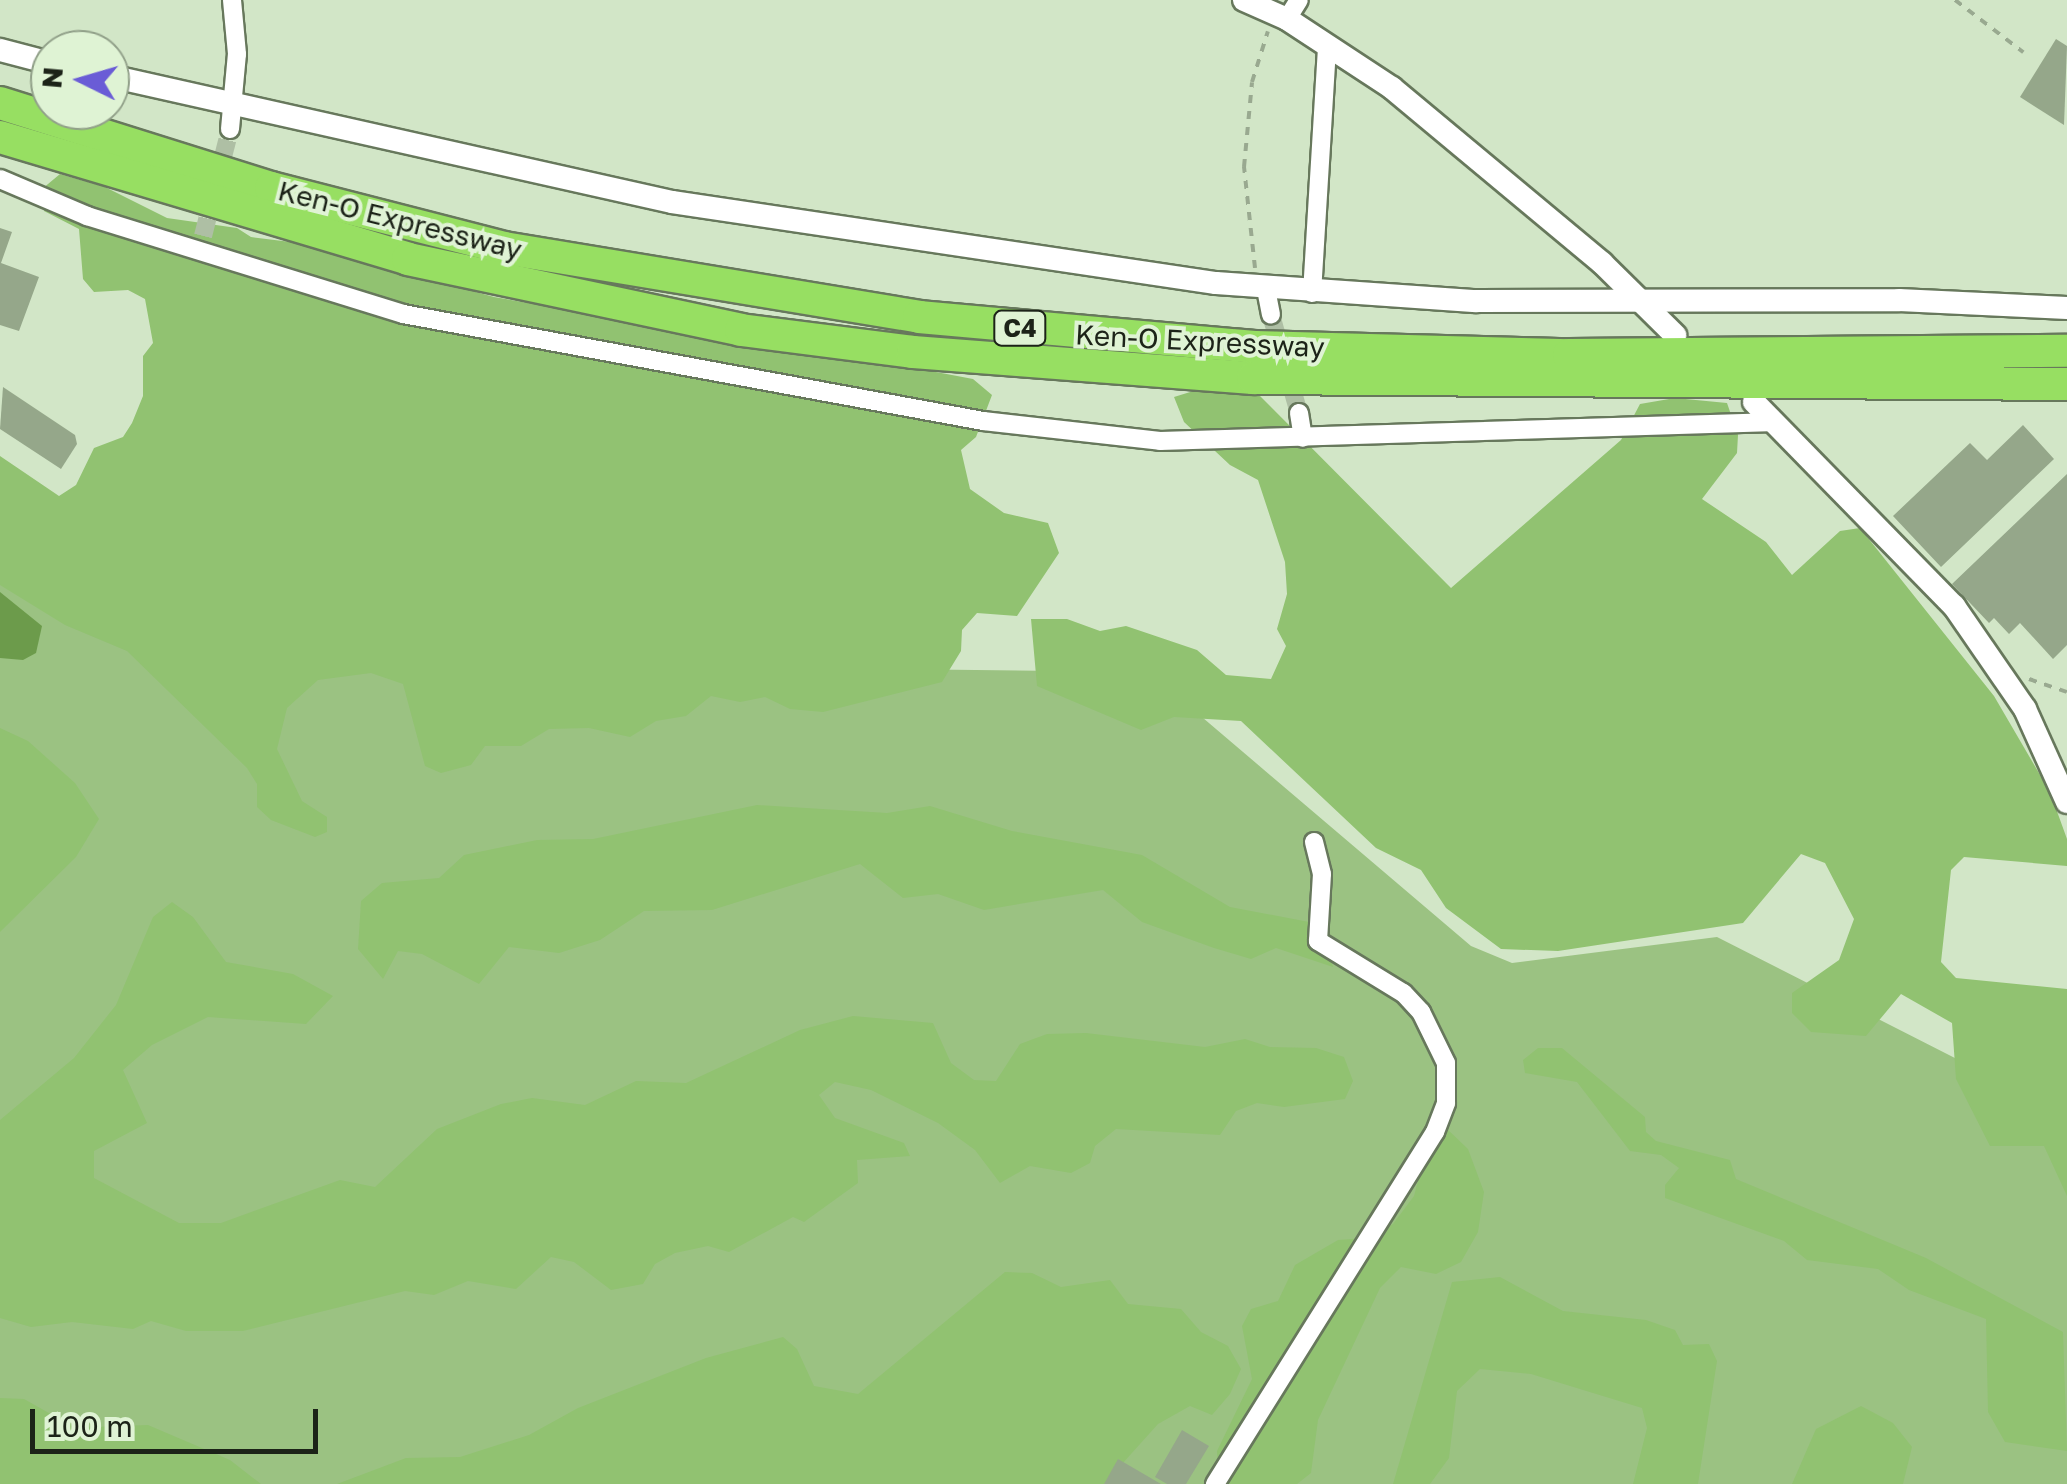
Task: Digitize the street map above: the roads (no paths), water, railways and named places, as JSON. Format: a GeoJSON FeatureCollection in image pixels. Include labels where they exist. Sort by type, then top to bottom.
{"type":"FeatureCollection","features":[{"type":"Feature","properties":{"kind":"highway","name":"Ken-O Expressway"},"geometry":{"type":"LineString","coordinates":[[0,102],[272,188],[504,248],[919,317],[1255,347],[1569,354],[2067,351]]}},
{"type":"Feature","properties":{"kind":"highway","name":"Ken-O Expressway"},"geometry":{"type":"LineString","coordinates":[[0,137],[261,220],[426,263],[741,330],[913,352],[1253,378],[2067,384]]}},
{"type":"Feature","properties":{"kind":"street"},"geometry":{"type":"LineString","coordinates":[[230,129],[235,102],[232,0]]}},
{"type":"Feature","properties":{"kind":"street"},"geometry":{"type":"LineString","coordinates":[[1244,0],[1286,11],[1327,46],[1392,88],[1639,299],[1675,335]]}},
{"type":"Feature","properties":{"kind":"street"},"geometry":{"type":"LineString","coordinates":[[1312,293],[1327,46]]}},
{"type":"Feature","properties":{"kind":"street"},"geometry":{"type":"LineString","coordinates":[[0,50],[30,58]]}},
{"type":"Feature","properties":{"kind":"street"},"geometry":{"type":"LineString","coordinates":[[130,80],[672,202],[1262,288],[1312,293],[2067,308]]}},
{"type":"Feature","properties":{"kind":"street"},"geometry":{"type":"LineString","coordinates":[[0,179],[87,216],[201,244],[403,314],[983,421],[1126,439],[1302,438],[1776,422]]}},
{"type":"Feature","properties":{"kind":"street"},"geometry":{"type":"LineString","coordinates":[[1262,288],[1271,315]]}},
{"type":"Feature","properties":{"kind":"street"},"geometry":{"type":"LineString","coordinates":[[1754,402],[1909,555],[1999,669],[2067,802]]}},
{"type":"Feature","properties":{"kind":"street"},"geometry":{"type":"LineString","coordinates":[[1299,413],[1302,438]]}},
{"type":"Feature","properties":{"kind":"street"},"geometry":{"type":"LineString","coordinates":[[1216,1484],[1435,1132],[1446,1103],[1446,1063],[1421,1012],[1403,993],[1318,941],[1322,874],[1314,842]]}},
{"type":"Feature","properties":{"kind":"tunnel"},"geometry":{"type":"LineString","coordinates":[[203,236],[230,129]]}},
{"type":"Feature","properties":{"kind":"tunnel"},"geometry":{"type":"LineString","coordinates":[[1271,315],[1299,413]]}}]}
